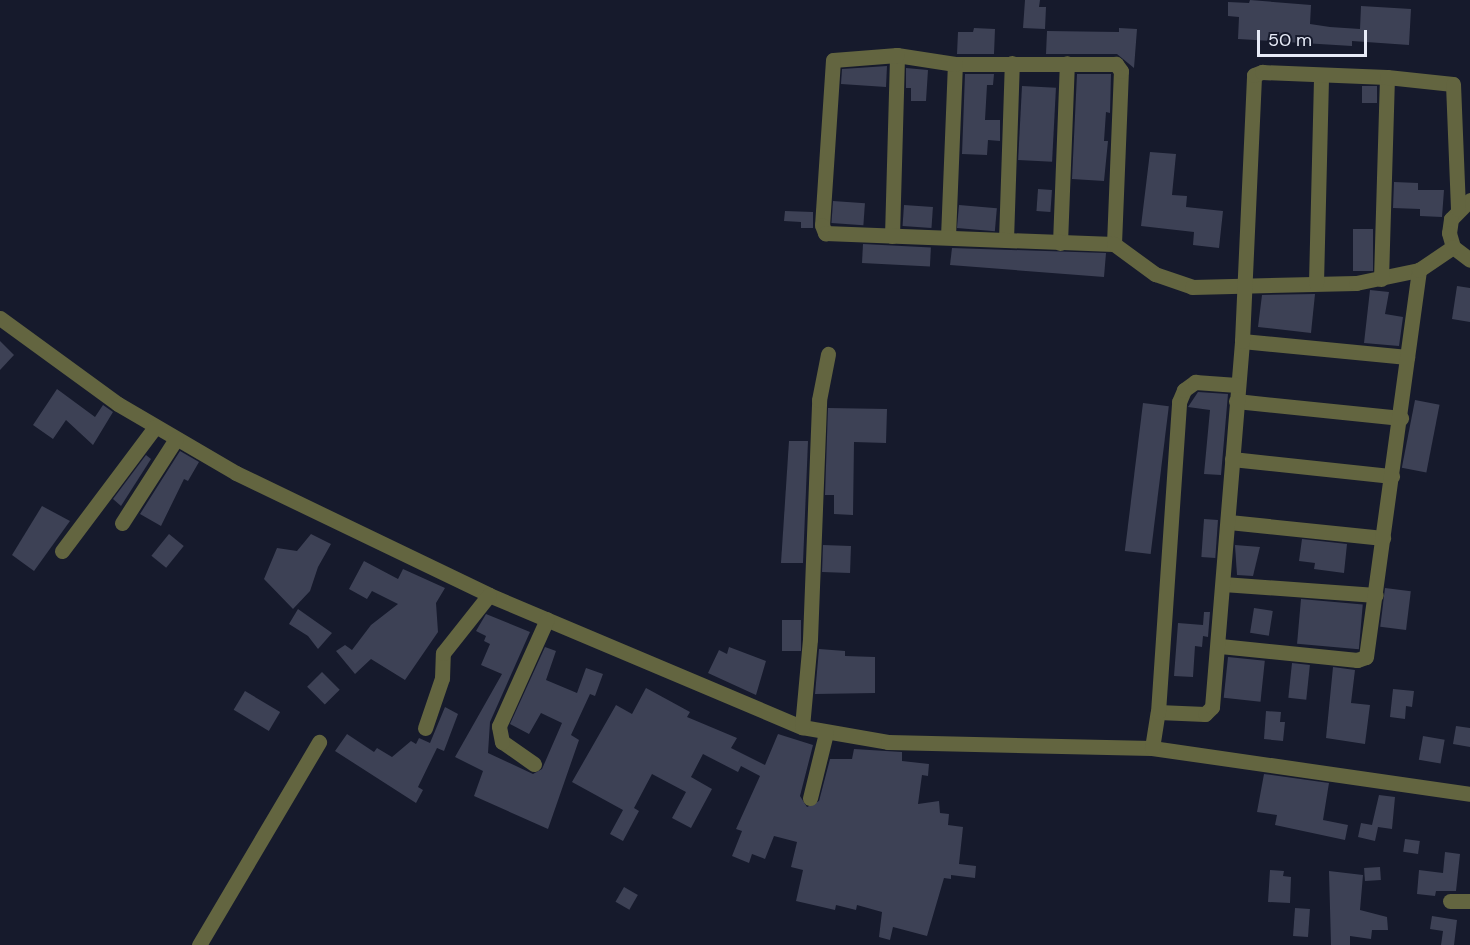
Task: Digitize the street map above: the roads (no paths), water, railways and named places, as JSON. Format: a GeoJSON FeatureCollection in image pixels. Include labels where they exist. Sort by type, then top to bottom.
{"type":"FeatureCollection","features":[{"type":"Feature","properties":{"kind":"street"},"geometry":{"type":"LineString","coordinates":[[892,236],[897,55]]}},
{"type":"Feature","properties":{"kind":"street"},"geometry":{"type":"LineString","coordinates":[[1114,244],[1121,71],[1114,63],[955,64],[897,55],[833,60],[822,225],[825,233],[1114,244],[1172,282],[1192,287],[1381,279],[1419,270],[1453,247]]}},
{"type":"Feature","properties":{"kind":"street"},"geometry":{"type":"LineString","coordinates":[[1006,240],[1012,63]]}},
{"type":"Feature","properties":{"kind":"street"},"geometry":{"type":"LineString","coordinates":[[1060,243],[1067,63]]}},
{"type":"Feature","properties":{"kind":"street"},"geometry":{"type":"LineString","coordinates":[[948,237],[955,64]]}},
{"type":"Feature","properties":{"kind":"street"},"geometry":{"type":"LineString","coordinates":[[1158,712],[1209,712],[1220,646],[1236,393],[1242,341],[1252,79],[1262,72],[1387,77],[1439,81],[1454,86],[1464,205],[1451,219],[1449,233],[1453,247],[1470,260]]}},
{"type":"Feature","properties":{"kind":"street"},"geometry":{"type":"LineString","coordinates":[[1316,283],[1321,75]]}},
{"type":"Feature","properties":{"kind":"street"},"geometry":{"type":"LineString","coordinates":[[1381,279],[1387,77]]}},
{"type":"Feature","properties":{"kind":"street"},"geometry":{"type":"LineString","coordinates":[[1220,646],[1358,660],[1368,652],[1419,270]]}},
{"type":"Feature","properties":{"kind":"street"},"geometry":{"type":"LineString","coordinates":[[0,318],[155,428],[236,473],[489,595],[802,727],[826,733],[913,743],[1152,748],[1470,794]]}},
{"type":"Feature","properties":{"kind":"street"},"geometry":{"type":"LineString","coordinates":[[1242,341],[1407,357]]}},
{"type":"Feature","properties":{"kind":"street"},"geometry":{"type":"LineString","coordinates":[[802,727],[811,628],[819,400],[828,354]]}},
{"type":"Feature","properties":{"kind":"street"},"geometry":{"type":"LineString","coordinates":[[1152,748],[1158,712],[1179,402],[1184,390],[1195,382],[1236,393],[1401,418]]}},
{"type":"Feature","properties":{"kind":"street"},"geometry":{"type":"LineString","coordinates":[[62,551],[155,428]]}},
{"type":"Feature","properties":{"kind":"street"},"geometry":{"type":"LineString","coordinates":[[122,523],[176,439]]}},
{"type":"Feature","properties":{"kind":"street"},"geometry":{"type":"LineString","coordinates":[[1232,459],[1392,476]]}},
{"type":"Feature","properties":{"kind":"street"},"geometry":{"type":"LineString","coordinates":[[1228,522],[1383,538]]}},
{"type":"Feature","properties":{"kind":"street"},"geometry":{"type":"LineString","coordinates":[[1223,584],[1376,596]]}},
{"type":"Feature","properties":{"kind":"street"},"geometry":{"type":"LineString","coordinates":[[424,728],[442,678],[443,653],[489,595]]}},
{"type":"Feature","properties":{"kind":"street"},"geometry":{"type":"LineString","coordinates":[[534,764],[502,742],[499,726],[547,619]]}},
{"type":"Feature","properties":{"kind":"street"},"geometry":{"type":"LineString","coordinates":[[810,798],[826,733]]}},
{"type":"Feature","properties":{"kind":"street"},"geometry":{"type":"LineString","coordinates":[[199,945],[319,742]]}},
{"type":"Feature","properties":{"kind":"street"},"geometry":{"type":"LineString","coordinates":[[1450,901],[1470,901]]}}]}
